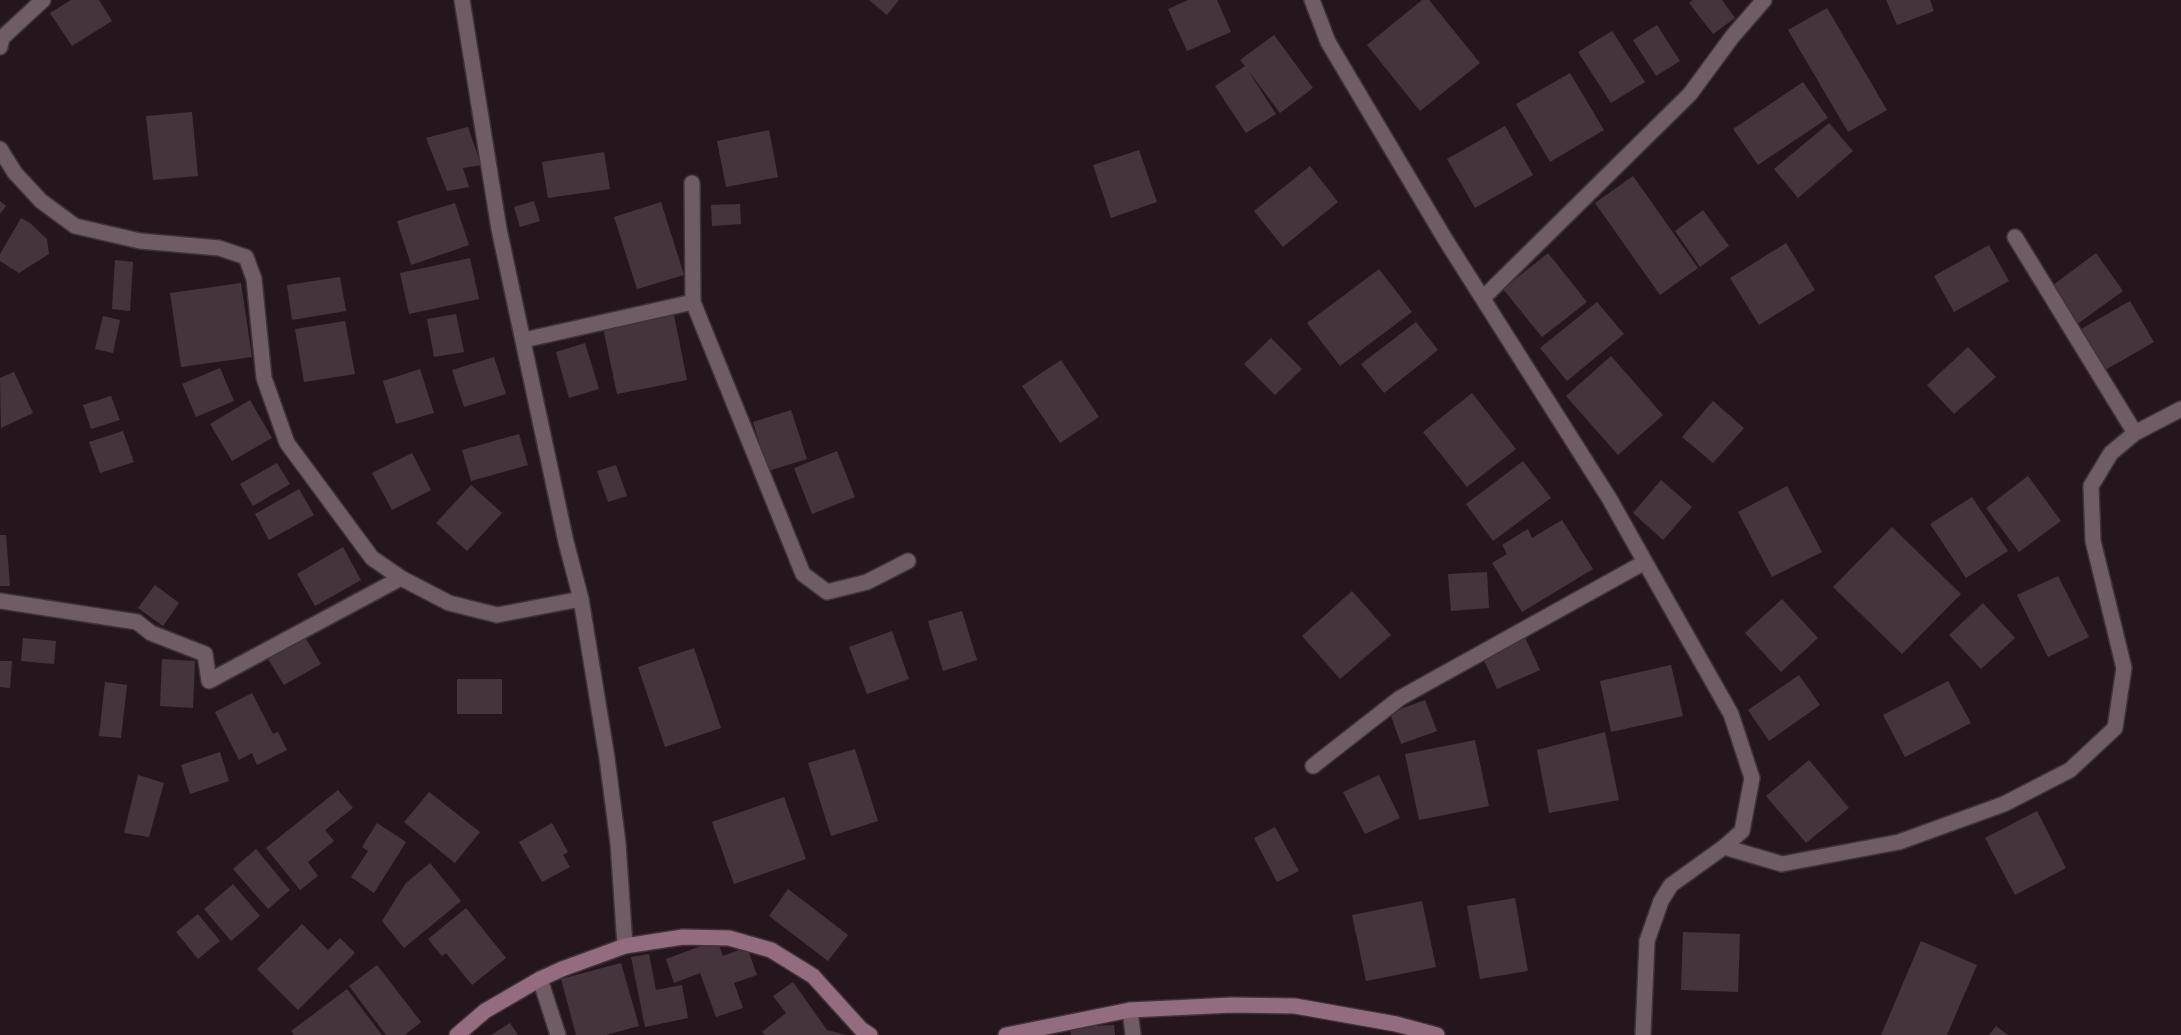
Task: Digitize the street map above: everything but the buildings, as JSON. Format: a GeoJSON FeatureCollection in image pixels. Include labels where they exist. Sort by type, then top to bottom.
{"type":"FeatureCollection","features":[{"type":"Feature","properties":{"kind":"street"},"geometry":{"type":"LineString","coordinates":[[0,47],[2,38],[43,0]]}},
{"type":"Feature","properties":{"kind":"street"},"geometry":{"type":"LineString","coordinates":[[462,0],[499,229],[566,542],[581,600],[607,758],[618,843],[625,946]]}},
{"type":"Feature","properties":{"kind":"street"},"geometry":{"type":"LineString","coordinates":[[1312,0],[1328,42],[1445,239],[1609,498],[1731,714],[1752,778],[1742,831],[1724,847],[1671,885],[1661,901],[1647,941],[1643,1035]]}},
{"type":"Feature","properties":{"kind":"street"},"geometry":{"type":"LineString","coordinates":[[1483,298],[1690,94],[1764,0]]}},
{"type":"Feature","properties":{"kind":"street"},"geometry":{"type":"LineString","coordinates":[[0,149],[15,173],[41,201],[75,226],[140,241],[219,248],[246,257],[254,279],[264,378],[287,443],[372,558],[401,578],[448,603],[497,615],[581,600]]}},
{"type":"Feature","properties":{"kind":"street"},"geometry":{"type":"LineString","coordinates":[[692,183],[693,302],[804,574],[827,592],[867,582],[908,561]]}},
{"type":"Feature","properties":{"kind":"street"},"geometry":{"type":"LineString","coordinates":[[2015,237],[2135,433]]}},
{"type":"Feature","properties":{"kind":"street"},"geometry":{"type":"LineString","coordinates":[[524,339],[693,302]]}},
{"type":"Feature","properties":{"kind":"street"},"geometry":{"type":"LineString","coordinates":[[1724,847],[1782,864],[1899,842],[2004,804],[2070,770],[2115,728],[2124,668],[2093,541],[2091,486],[2111,453],[2135,433],[2181,409]]}},
{"type":"Feature","properties":{"kind":"street"},"geometry":{"type":"LineString","coordinates":[[1313,766],[1400,698],[1645,562]]}},
{"type":"Feature","properties":{"kind":"street"},"geometry":{"type":"LineString","coordinates":[[0,601],[137,622],[151,633],[205,654],[209,681],[401,578]]}},
{"type":"Feature","properties":{"kind":"street"},"geometry":{"type":"LineString","coordinates":[[457,1035],[485,1011],[562,969],[625,946],[683,937],[729,938],[771,950],[813,976],[861,1029],[870,1035]]}},
{"type":"Feature","properties":{"kind":"street"},"geometry":{"type":"LineString","coordinates":[[540,979],[558,1035]]}},
{"type":"Feature","properties":{"kind":"street"},"geometry":{"type":"LineString","coordinates":[[1006,1035],[1130,1010],[1232,1005],[1295,1005],[1396,1029],[1437,1035]]}},
{"type":"Feature","properties":{"kind":"street"},"geometry":{"type":"LineString","coordinates":[[1130,1010],[1133,1035]]}}]}
